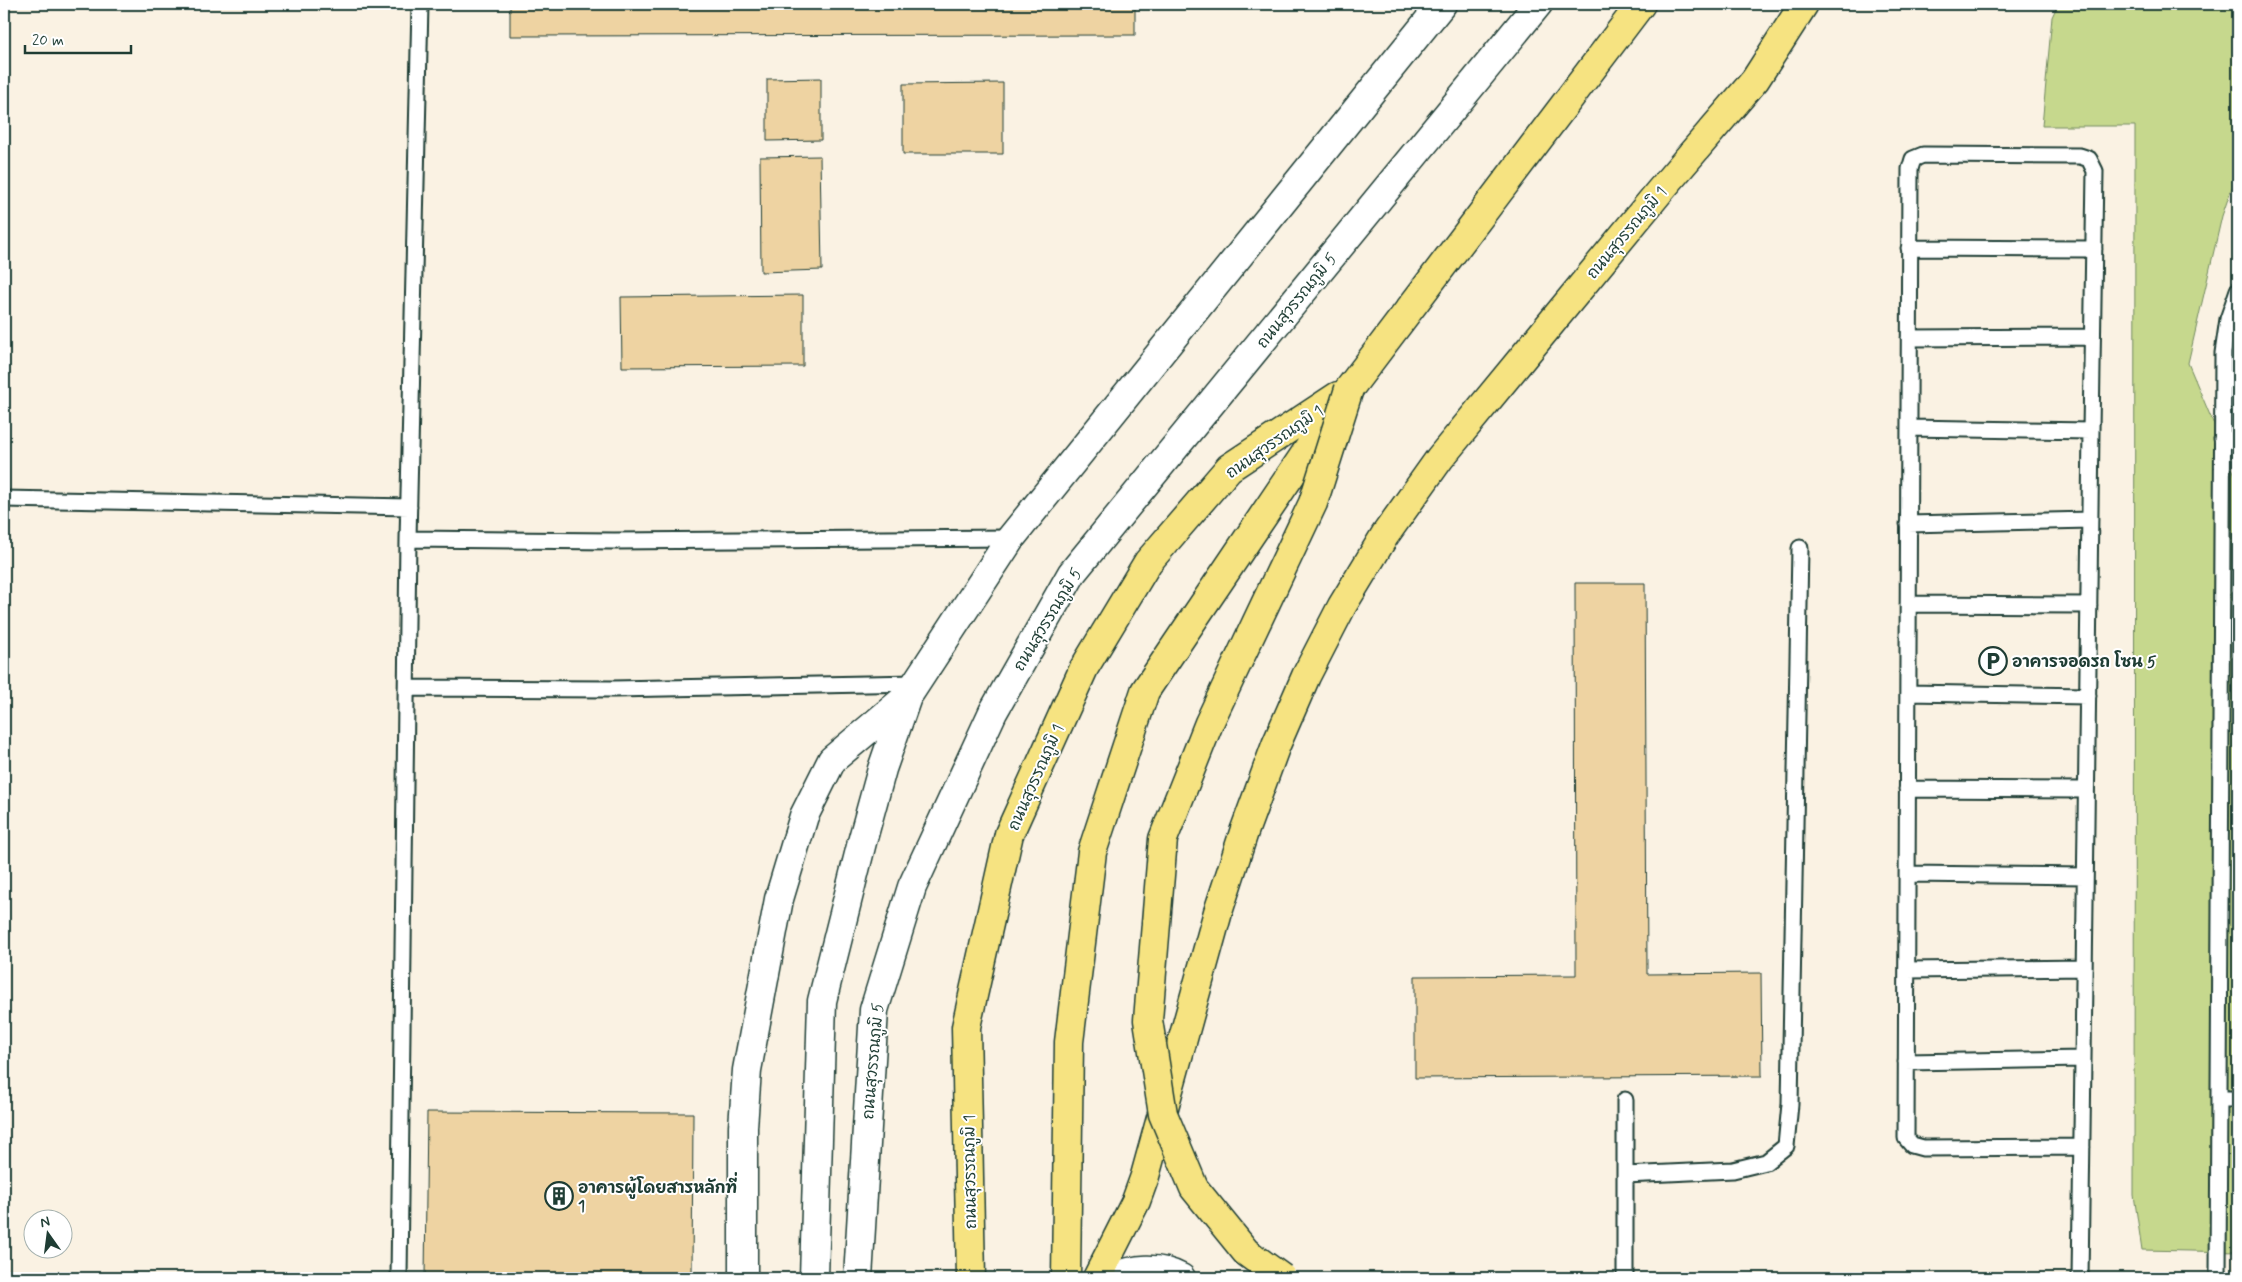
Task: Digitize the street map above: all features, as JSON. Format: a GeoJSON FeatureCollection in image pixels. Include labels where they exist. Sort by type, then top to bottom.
{"type":"FeatureCollection","features":[{"type":"Feature","properties":{"kind":"highway","name":"ถนนสุวรรณภูมิ 1"},"geometry":{"type":"LineString","coordinates":[[1066,1278],[1069,1042],[1092,852],[1145,691],[1350,389],[1641,4]]}},
{"type":"Feature","properties":{"kind":"highway","name":"ถนนสุวรรณภูมิ 1"},"geometry":{"type":"LineString","coordinates":[[1097,1278],[1136,1201],[1145,1176],[1218,912],[1244,832],[1276,745],[1306,676],[1342,606],[1385,535],[1440,458],[1659,192],[1755,80],[1804,4]]}},
{"type":"Feature","properties":{"kind":"highway"},"geometry":{"type":"LineString","coordinates":[[1755,80],[1823,4]]}},
{"type":"Feature","properties":{"kind":"highway","name":"ถนนสุวรรณภูมิ 1"},"geometry":{"type":"LineString","coordinates":[[971,1278],[966,1027],[1009,834],[1084,668],[1148,562],[1230,468],[1350,389]]}},
{"type":"Feature","properties":{"kind":"highway","name":"ถนนสุวรรณภูมิ 1"},"geometry":{"type":"LineString","coordinates":[[1282,1278],[1246,1252],[1194,1188],[1163,1114],[1148,1020],[1163,838],[1209,723],[1313,503],[1350,389]]}},
{"type":"Feature","properties":{"kind":"street"},"geometry":{"type":"LineString","coordinates":[[814,1278],[822,1001],[882,769],[911,690],[1011,538],[1442,4]]}},
{"type":"Feature","properties":{"kind":"street","name":"ถนนสุวรรณภูมิ 5"},"geometry":{"type":"LineString","coordinates":[[858,1278],[874,1010],[912,887],[993,712],[1072,574],[1538,4]]}},
{"type":"Feature","properties":{"kind":"street"},"geometry":{"type":"LineString","coordinates":[[743,1278],[743,1127],[747,1070],[779,899],[804,816],[832,760],[911,690]]}},
{"type":"Feature","properties":{"kind":"street"},"geometry":{"type":"LineString","coordinates":[[1112,1278],[1125,1272],[1149,1269],[1171,1273],[1181,1278]]}},
{"type":"Feature","properties":{"kind":"lane"},"geometry":{"type":"LineString","coordinates":[[399,1278],[408,539],[420,4]]}},
{"type":"Feature","properties":{"kind":"lane"},"geometry":{"type":"LineString","coordinates":[[2080,1278],[2082,1148],[2086,790],[2088,696],[2092,337],[2095,171],[2089,159],[2080,156],[1923,155],[1912,159],[1910,169],[1906,1138],[1912,1145],[1923,1148],[2082,1148]]}},
{"type":"Feature","properties":{"kind":"lane"},"geometry":{"type":"LineString","coordinates":[[1910,248],[2094,249]]}},
{"type":"Feature","properties":{"kind":"lane"},"geometry":{"type":"LineString","coordinates":[[2218,1278],[2223,353],[2228,319],[2238,290]]}},
{"type":"Feature","properties":{"kind":"lane"},"geometry":{"type":"LineString","coordinates":[[1909,338],[2092,337]]}},
{"type":"Feature","properties":{"kind":"lane"},"geometry":{"type":"LineString","coordinates":[[1909,428],[2091,431]]}},
{"type":"Feature","properties":{"kind":"lane"},"geometry":{"type":"LineString","coordinates":[[2222,439],[2238,440]]}},
{"type":"Feature","properties":{"kind":"lane"},"geometry":{"type":"LineString","coordinates":[[4,499],[409,507]]}},
{"type":"Feature","properties":{"kind":"lane"},"geometry":{"type":"LineString","coordinates":[[1908,524],[2090,520]]}},
{"type":"Feature","properties":{"kind":"lane"},"geometry":{"type":"LineString","coordinates":[[408,539],[614,541],[1011,538]]}},
{"type":"Feature","properties":{"kind":"lane"},"geometry":{"type":"LineString","coordinates":[[1625,1175],[1733,1170],[1766,1162],[1786,1146],[1790,1104],[1800,548]]}},
{"type":"Feature","properties":{"kind":"lane"},"geometry":{"type":"LineString","coordinates":[[1908,604],[2089,605]]}},
{"type":"Feature","properties":{"kind":"lane"},"geometry":{"type":"LineString","coordinates":[[406,688],[911,690]]}},
{"type":"Feature","properties":{"kind":"lane"},"geometry":{"type":"LineString","coordinates":[[1908,693],[2088,696]]}},
{"type":"Feature","properties":{"kind":"lane"},"geometry":{"type":"LineString","coordinates":[[1907,789],[2086,790]]}},
{"type":"Feature","properties":{"kind":"lane"},"geometry":{"type":"LineString","coordinates":[[1907,874],[2085,876]]}},
{"type":"Feature","properties":{"kind":"lane"},"geometry":{"type":"LineString","coordinates":[[1907,970],[2084,968]]}},
{"type":"Feature","properties":{"kind":"lane"},"geometry":{"type":"LineString","coordinates":[[1906,1062],[2083,1059]]}},
{"type":"Feature","properties":{"kind":"lane"},"geometry":{"type":"LineString","coordinates":[[2219,1099],[2238,1099]]}},
{"type":"Feature","properties":{"kind":"lane"},"geometry":{"type":"LineString","coordinates":[[1625,1100],[1625,1278]]}},
{"type":"Feature","properties":{"kind":"shaded area"},"geometry":{"type":"Polygon","coordinates":[[[4,4],[2238,4],[2238,1278],[4,1278],[4,4]]]}},
{"type":"Feature","properties":{"kind":"green space"},"geometry":{"type":"Polygon","coordinates":[[[2058,4],[2238,4],[2238,170],[2222,216],[2188,363],[2236,477],[2238,477],[2238,1252],[2142,1250],[2134,1195],[2135,126],[2042,126],[2052,17],[2058,4]]]}},
{"type":"Feature","properties":{"kind":"building"},"geometry":{"type":"Polygon","coordinates":[[[510,4],[1135,4],[1135,35],[510,36],[510,4]]]}},
{"type":"Feature","properties":{"kind":"building"},"geometry":{"type":"Polygon","coordinates":[[[821,78],[821,140],[767,141],[767,79],[821,78]]]}},
{"type":"Feature","properties":{"kind":"building"},"geometry":{"type":"Polygon","coordinates":[[[1003,83],[1003,154],[903,154],[903,84],[1003,83]]]}},
{"type":"Feature","properties":{"kind":"building"},"geometry":{"type":"Polygon","coordinates":[[[820,156],[822,270],[761,272],[760,157],[820,156]]]}},
{"type":"Feature","properties":{"kind":"building"},"geometry":{"type":"Polygon","coordinates":[[[803,295],[803,366],[622,367],[621,297],[803,295]]]}},
{"type":"Feature","properties":{"kind":"building"},"geometry":{"type":"Polygon","coordinates":[[[1575,583],[1645,583],[1647,974],[1761,973],[1762,1076],[1415,1078],[1415,976],[1576,975],[1575,583]]]}},
{"type":"Feature","properties":{"kind":"building","name":"อาคารผู้โดยสารหลักที่ 1"},"geometry":{"type":"Polygon","coordinates":[[[427,1112],[693,1113],[692,1278],[425,1278],[427,1112]]]}},
{"type":"Feature","properties":{"kind":"place","name":"อาคารจอดรถ โซน 5"},"geometry":{"type":"Point","coordinates":[1993,661]}},
{"type":"Feature","properties":{"kind":"place","name":"อาคารผู้โดยสารหลักที่ 1"},"geometry":{"type":"Point","coordinates":[559,1196]}}]}
